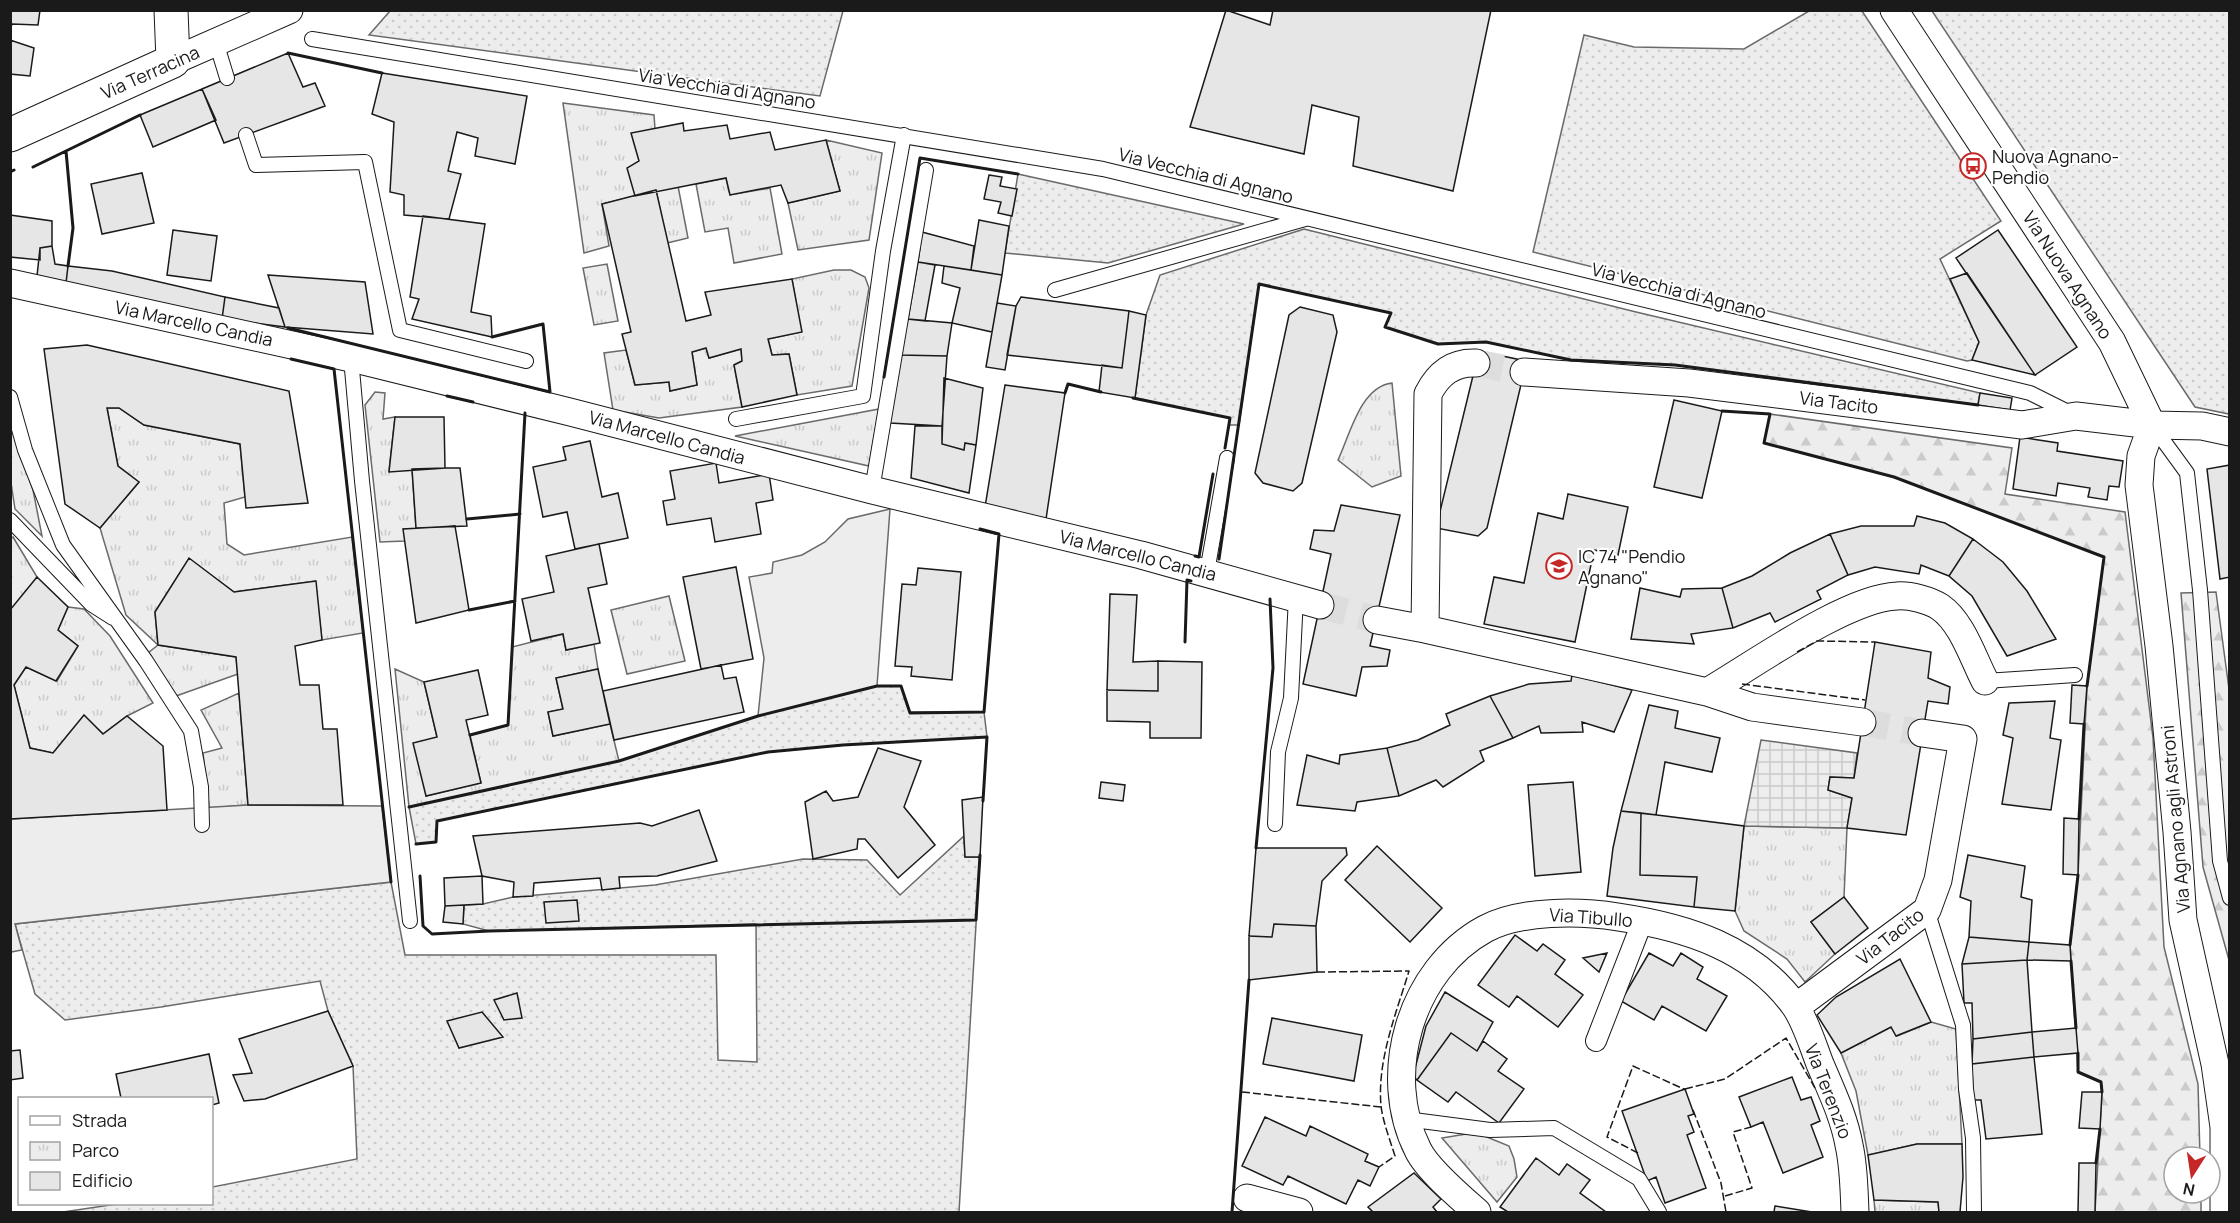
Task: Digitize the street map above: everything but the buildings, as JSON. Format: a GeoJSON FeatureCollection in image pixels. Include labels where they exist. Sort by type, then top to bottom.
{"type":"FeatureCollection","features":[{"type":"Feature","properties":{"kind":"main road"},"geometry":{"type":"LineString","coordinates":[[171,10],[173,61]]}},
{"type":"Feature","properties":{"kind":"main road","name":"Via Terracina"},"geometry":{"type":"LineString","coordinates":[[10,135],[173,61]]}},
{"type":"Feature","properties":{"kind":"street","name":"Via Terracina"},"geometry":{"type":"LineString","coordinates":[[173,61],[289,10]]}},
{"type":"Feature","properties":{"kind":"street","name":"Via Nuova Agnano"},"geometry":{"type":"LineString","coordinates":[[1894,10],[2112,342],[2152,425]]}},
{"type":"Feature","properties":{"kind":"street","name":"Via Marcello Candia"},"geometry":{"type":"LineString","coordinates":[[10,283],[351,358],[1207,572],[1308,601]]}},
{"type":"Feature","properties":{"kind":"street"},"geometry":{"type":"LineString","coordinates":[[1425,628],[1428,394],[1436,378],[1461,363],[1476,363]]}},
{"type":"Feature","properties":{"kind":"street","name":"Via Tacito"},"geometry":{"type":"LineString","coordinates":[[1524,372],[1689,383],[2022,425],[2076,416],[2152,425],[2202,426],[2229,432]]}},
{"type":"Feature","properties":{"kind":"street","name":"Via Agnano agli Astroni"},"geometry":{"type":"LineString","coordinates":[[2152,425],[2141,456],[2139,485],[2162,681],[2183,920],[2215,1064],[2224,1127],[2224,1212]]}},
{"type":"Feature","properties":{"kind":"street"},"geometry":{"type":"LineString","coordinates":[[1707,692],[1797,637],[1871,601],[1897,596],[1920,599],[1941,608],[1956,624],[1985,681]]}},
{"type":"Feature","properties":{"kind":"street"},"geometry":{"type":"LineString","coordinates":[[1377,620],[1425,628],[1707,692],[1752,708],[1862,722]]}},
{"type":"Feature","properties":{"kind":"street","name":"Via Tacito"},"geometry":{"type":"LineString","coordinates":[[1796,1007],[1927,910],[1938,880],[1963,739],[1922,733]]}},
{"type":"Feature","properties":{"kind":"street","name":"Via Tibullo"},"geometry":{"type":"LineString","coordinates":[[1477,1212],[1418,1152],[1406,1119],[1400,1082],[1407,1032],[1423,993],[1464,943],[1487,928],[1542,913],[1595,913],[1666,924],[1706,938],[1739,954],[1769,977],[1796,1007]]}},
{"type":"Feature","properties":{"kind":"street"},"geometry":{"type":"LineString","coordinates":[[1596,1041],[1643,920]]}},
{"type":"Feature","properties":{"kind":"street","name":"Via Terenzio"},"geometry":{"type":"LineString","coordinates":[[1796,1007],[1837,1105],[1850,1145],[1855,1212]]}},
{"type":"Feature","properties":{"kind":"street"},"geometry":{"type":"LineString","coordinates":[[1247,1198],[1299,1212]]}},
{"type":"Feature","properties":{"kind":"lane","name":"Via Vecchia di Agnano"},"geometry":{"type":"LineString","coordinates":[[312,39],[1103,169],[2030,393],[2076,416]]}},
{"type":"Feature","properties":{"kind":"lane"},"geometry":{"type":"LineString","coordinates":[[216,42],[227,78]]}},
{"type":"Feature","properties":{"kind":"lane"},"geometry":{"type":"LineString","coordinates":[[246,135],[256,165],[365,162],[400,330],[526,362]]}},
{"type":"Feature","properties":{"kind":"lane"},"geometry":{"type":"LineString","coordinates":[[736,420],[863,396],[883,251],[903,135]]}},
{"type":"Feature","properties":{"kind":"lane"},"geometry":{"type":"LineString","coordinates":[[872,490],[926,170]]}},
{"type":"Feature","properties":{"kind":"lane"},"geometry":{"type":"LineString","coordinates":[[1055,290],[1307,218]]}},
{"type":"Feature","properties":{"kind":"lane"},"geometry":{"type":"LineString","coordinates":[[351,358],[362,481],[410,921]]}},
{"type":"Feature","properties":{"kind":"lane"},"geometry":{"type":"LineString","coordinates":[[10,397],[25,450],[63,545],[119,622],[191,731],[201,787],[202,825]]}},
{"type":"Feature","properties":{"kind":"lane"},"geometry":{"type":"LineString","coordinates":[[2152,425],[2187,473],[2200,590],[2220,861],[2229,898]]}},
{"type":"Feature","properties":{"kind":"lane"},"geometry":{"type":"LineString","coordinates":[[1207,572],[1227,458]]}},
{"type":"Feature","properties":{"kind":"lane"},"geometry":{"type":"LineString","coordinates":[[10,520],[91,604],[119,622]]}},
{"type":"Feature","properties":{"kind":"lane"},"geometry":{"type":"LineString","coordinates":[[1275,824],[1278,752],[1291,698],[1308,601]]}},
{"type":"Feature","properties":{"kind":"lane"},"geometry":{"type":"LineString","coordinates":[[1985,681],[2075,675]]}},
{"type":"Feature","properties":{"kind":"lane"},"geometry":{"type":"LineString","coordinates":[[1927,910],[1963,1025],[1966,1089],[1973,1138],[1974,1212]]}},
{"type":"Feature","properties":{"kind":"lane"},"geometry":{"type":"LineString","coordinates":[[1406,1119],[1490,1130],[1554,1128],[1639,1179],[1659,1212]]}},
{"type":"Feature","properties":{"kind":"green space"},"geometry":{"type":"Polygon","coordinates":[[[390,11],[843,11],[820,96],[369,35],[390,11]]]}},
{"type":"Feature","properties":{"kind":"green space"},"geometry":{"type":"Polygon","coordinates":[[[1809,11],[1862,11],[2001,221],[1940,259],[1979,342],[1972,360],[1967,361],[1533,252],[1584,35],[1634,47],[1744,49],[1809,11]]]}},
{"type":"Feature","properties":{"kind":"green space"},"geometry":{"type":"Polygon","coordinates":[[[1932,11],[2229,11],[2229,414],[2195,407],[1932,11]]]}},
{"type":"Feature","properties":{"kind":"green space"},"geometry":{"type":"Polygon","coordinates":[[[563,103],[654,115],[655,129],[639,161],[635,196],[602,204],[609,246],[584,253],[563,103]]]}},
{"type":"Feature","properties":{"kind":"green space"},"geometry":{"type":"Polygon","coordinates":[[[826,140],[882,153],[869,240],[798,250],[788,203],[840,191],[826,140]]]}},
{"type":"Feature","properties":{"kind":"green space"},"geometry":{"type":"Polygon","coordinates":[[[1018,174],[1244,224],[1108,263],[1005,253],[1018,174]]]}},
{"type":"Feature","properties":{"kind":"green space"},"geometry":{"type":"Polygon","coordinates":[[[726,178],[730,195],[770,188],[782,254],[734,263],[728,228],[705,232],[696,184],[726,178]]]}},
{"type":"Feature","properties":{"kind":"green space"},"geometry":{"type":"Polygon","coordinates":[[[678,186],[688,238],[667,243],[656,190],[678,186]]]}},
{"type":"Feature","properties":{"kind":"green space"},"geometry":{"type":"Polygon","coordinates":[[[1304,229],[1636,312],[1980,393],[1978,405],[1675,365],[1571,360],[1486,342],[1438,344],[1385,327],[1391,313],[1259,284],[1239,425],[1229,425],[1229,418],[1135,398],[1146,315],[1160,275],[1304,229]]]}},
{"type":"Feature","properties":{"kind":"green space"},"geometry":{"type":"Polygon","coordinates":[[[607,264],[618,321],[594,325],[583,268],[607,264]]]}},
{"type":"Feature","properties":{"kind":"green space"},"geometry":{"type":"Polygon","coordinates":[[[834,270],[851,270],[865,277],[869,288],[852,386],[797,395],[789,354],[772,355],[768,339],[801,332],[792,279],[834,270]]]}},
{"type":"Feature","properties":{"kind":"green space"},"geometry":{"type":"Polygon","coordinates":[[[706,348],[709,358],[741,349],[742,361],[734,365],[742,407],[659,418],[613,410],[604,353],[626,350],[635,385],[669,382],[670,391],[697,385],[692,352],[706,348]]]}},
{"type":"Feature","properties":{"kind":"green space"},"geometry":{"type":"Polygon","coordinates":[[[1392,383],[1401,476],[1372,487],[1338,460],[1364,403],[1381,386],[1392,383]]]}},
{"type":"Feature","properties":{"kind":"green space"},"geometry":{"type":"Polygon","coordinates":[[[375,392],[385,393],[383,419],[395,417],[389,471],[412,469],[416,528],[404,529],[405,541],[380,542],[365,405],[375,392]]]}},
{"type":"Feature","properties":{"kind":"green space"},"geometry":{"type":"Polygon","coordinates":[[[107,408],[119,408],[144,425],[240,444],[245,497],[224,503],[227,544],[244,555],[352,537],[363,633],[322,640],[315,581],[234,592],[189,559],[155,612],[158,645],[126,615],[100,528],[139,482],[118,466],[107,408]]]}},
{"type":"Feature","properties":{"kind":"green space"},"geometry":{"type":"Polygon","coordinates":[[[879,409],[869,466],[735,436],[879,409]]]}},
{"type":"Feature","properties":{"kind":"green space"},"geometry":{"type":"Polygon","coordinates":[[[1770,414],[2012,448],[2005,494],[2125,512],[2153,738],[2164,947],[2198,1084],[2200,1145],[2162,1145],[2162,1205],[2201,1205],[2201,1212],[2095,1212],[2102,1092],[2101,1082],[2078,1072],[2070,945],[2078,875],[2087,686],[2104,557],[1894,477],[1764,443],[1770,414]]]}},
{"type":"Feature","properties":{"kind":"green space"},"geometry":{"type":"Polygon","coordinates":[[[10,422],[33,490],[42,536],[15,509],[11,483],[10,422]]]}},
{"type":"Feature","properties":{"kind":"green space"},"geometry":{"type":"Polygon","coordinates":[[[13,537],[37,577],[11,610],[10,539],[13,537]]]}},
{"type":"Feature","properties":{"kind":"green space"},"geometry":{"type":"Polygon","coordinates":[[[2216,592],[2229,689],[2229,960],[2203,867],[2181,593],[2216,592]]]}},
{"type":"Feature","properties":{"kind":"green space"},"geometry":{"type":"Polygon","coordinates":[[[669,596],[685,661],[627,674],[611,610],[669,596]]]}},
{"type":"Feature","properties":{"kind":"green space"},"geometry":{"type":"Polygon","coordinates":[[[68,607],[84,609],[110,636],[153,703],[127,716],[103,734],[84,715],[53,753],[30,748],[14,685],[26,667],[57,681],[78,646],[58,630],[68,607]]]}},
{"type":"Feature","properties":{"kind":"green space"},"geometry":{"type":"Polygon","coordinates":[[[563,634],[566,650],[594,644],[598,669],[556,678],[563,709],[548,712],[553,736],[610,724],[619,761],[409,807],[395,669],[424,682],[437,737],[426,796],[481,783],[470,735],[508,725],[512,647],[563,634]]]}},
{"type":"Feature","properties":{"kind":"green space"},"geometry":{"type":"Polygon","coordinates":[[[158,645],[236,657],[238,674],[176,696],[148,653],[158,645]]]}},
{"type":"Feature","properties":{"kind":"green space"},"geometry":{"type":"Polygon","coordinates":[[[877,686],[901,686],[910,712],[984,712],[987,737],[843,745],[768,752],[437,821],[436,842],[416,844],[409,807],[619,761],[758,716],[877,686]]]}},
{"type":"Feature","properties":{"kind":"green space"},"geometry":{"type":"Polygon","coordinates":[[[239,693],[248,805],[209,808],[203,753],[222,748],[201,710],[239,693]]]}},
{"type":"Feature","properties":{"kind":"green space"},"geometry":{"type":"Polygon","coordinates":[[[1744,826],[1847,828],[1844,897],[1811,922],[1835,954],[1805,982],[1787,959],[1744,931],[1735,911],[1744,826]]]}},
{"type":"Feature","properties":{"kind":"green space"},"geometry":{"type":"Polygon","coordinates":[[[964,836],[965,857],[980,857],[959,1212],[63,1212],[110,1205],[213,1205],[213,1187],[357,1159],[353,1066],[328,1011],[320,981],[65,1020],[35,994],[15,924],[391,882],[405,955],[716,955],[718,1060],[757,1062],[756,924],[489,931],[463,924],[464,905],[483,904],[513,897],[655,885],[803,859],[867,860],[900,895],[964,836]]]}},
{"type":"Feature","properties":{"kind":"green space"},"geometry":{"type":"Polygon","coordinates":[[[1931,1022],[1956,1029],[1962,1144],[1917,1144],[1868,1155],[1856,1091],[1841,1053],[1891,1027],[1897,1036],[1931,1022]]]}},
{"type":"Feature","properties":{"kind":"green space"},"geometry":{"type":"Polygon","coordinates":[[[1466,1134],[1482,1135],[1509,1146],[1517,1177],[1497,1202],[1442,1138],[1466,1134]]]}},
{"type":"Feature","properties":{"kind":"green space"},"geometry":{"type":"Polygon","coordinates":[[[1874,1200],[1938,1202],[1939,1212],[1875,1212],[1874,1200]]]}},
{"type":"Feature","properties":{"kind":"shaded area"},"geometry":{"type":"Polygon","coordinates":[[[890,509],[877,686],[758,716],[764,658],[749,577],[772,573],[773,562],[802,555],[825,542],[848,519],[890,509]]]}},
{"type":"Feature","properties":{"kind":"shaded area"},"geometry":{"type":"Polygon","coordinates":[[[1761,740],[1857,753],[1854,778],[1830,777],[1828,790],[1852,798],[1847,828],[1744,826],[1761,740]]]}},
{"type":"Feature","properties":{"kind":"shaded area"},"geometry":{"type":"Polygon","coordinates":[[[248,805],[382,806],[391,882],[15,924],[22,950],[11,952],[11,819],[248,805]]]}},
{"type":"Feature","properties":{"kind":"tunnel"},"geometry":{"type":"LineString","coordinates":[[1476,363],[1524,372]]}},
{"type":"Feature","properties":{"kind":"tunnel"},"geometry":{"type":"LineString","coordinates":[[1320,605],[1377,620]]}},
{"type":"Feature","properties":{"kind":"tunnel"},"geometry":{"type":"LineString","coordinates":[[1862,722],[1922,733]]}},
{"type":"Feature","properties":{"kind":"fence"},"geometry":{"type":"LineString","coordinates":[[1797,652],[1817,641],[1875,642]]}},
{"type":"Feature","properties":{"kind":"fence"},"geometry":{"type":"LineString","coordinates":[[1742,684],[1865,700]]}},
{"type":"Feature","properties":{"kind":"fence"},"geometry":{"type":"LineString","coordinates":[[1317,972],[1409,971],[1389,1037],[1382,1072],[1381,1106],[1395,1156],[1379,1167]]}},
{"type":"Feature","properties":{"kind":"fence"},"geometry":{"type":"LineString","coordinates":[[1685,1089],[1725,1079],[1786,1038],[1815,1088]]}},
{"type":"Feature","properties":{"kind":"fence"},"geometry":{"type":"LineString","coordinates":[[1638,1153],[1607,1137],[1633,1066],[1686,1090]]}},
{"type":"Feature","properties":{"kind":"fence"},"geometry":{"type":"LineString","coordinates":[[1242,1092],[1381,1107]]}},
{"type":"Feature","properties":{"kind":"fence"},"geometry":{"type":"LineString","coordinates":[[1693,1110],[1721,1183],[1726,1212]]}},
{"type":"Feature","properties":{"kind":"fence"},"geometry":{"type":"LineString","coordinates":[[1725,1196],[1752,1188],[1733,1132],[1751,1127]]}},
{"type":"Feature","properties":{"kind":"wall"},"geometry":{"type":"LineString","coordinates":[[288,53],[382,73]]}},
{"type":"Feature","properties":{"kind":"wall"},"geometry":{"type":"LineString","coordinates":[[33,167],[140,115]]}},
{"type":"Feature","properties":{"kind":"wall"},"geometry":{"type":"LineString","coordinates":[[66,151],[73,228],[68,266]]}},
{"type":"Feature","properties":{"kind":"wall"},"geometry":{"type":"LineString","coordinates":[[884,377],[920,158],[1018,174]]}},
{"type":"Feature","properties":{"kind":"wall"},"geometry":{"type":"LineString","coordinates":[[10,172],[14,170]]}},
{"type":"Feature","properties":{"kind":"wall"},"geometry":{"type":"LineString","coordinates":[[1219,559],[1259,284],[1391,313],[1385,327],[1438,344],[1486,342],[1571,360],[1675,365],[1978,405]]}},
{"type":"Feature","properties":{"kind":"wall"},"geometry":{"type":"LineString","coordinates":[[288,328],[550,392],[543,324],[492,337]]}},
{"type":"Feature","properties":{"kind":"wall"},"geometry":{"type":"LineString","coordinates":[[291,359],[334,369],[391,882]]}},
{"type":"Feature","properties":{"kind":"wall"},"geometry":{"type":"LineString","coordinates":[[1065,393],[1068,384],[1101,392]]}},
{"type":"Feature","properties":{"kind":"wall"},"geometry":{"type":"LineString","coordinates":[[447,396],[473,402]]}},
{"type":"Feature","properties":{"kind":"wall"},"geometry":{"type":"LineString","coordinates":[[1133,398],[1230,418],[1225,448]]}},
{"type":"Feature","properties":{"kind":"wall"},"geometry":{"type":"LineString","coordinates":[[1722,411],[1770,414],[1764,443],[1894,477],[2104,557],[2087,686]]}},
{"type":"Feature","properties":{"kind":"wall"},"geometry":{"type":"LineString","coordinates":[[470,735],[508,725],[525,413]]}},
{"type":"Feature","properties":{"kind":"wall"},"geometry":{"type":"LineString","coordinates":[[1195,556],[1199,557],[1213,474]]}},
{"type":"Feature","properties":{"kind":"wall"},"geometry":{"type":"LineString","coordinates":[[467,519],[520,514]]}},
{"type":"Feature","properties":{"kind":"wall"},"geometry":{"type":"LineString","coordinates":[[409,807],[619,761],[758,716],[877,686],[901,686],[910,713],[984,712],[999,534],[980,529]]}},
{"type":"Feature","properties":{"kind":"wall"},"geometry":{"type":"LineString","coordinates":[[1185,642],[1187,580],[1191,581]]}},
{"type":"Feature","properties":{"kind":"wall"},"geometry":{"type":"LineString","coordinates":[[1256,848],[1273,668],[1270,599]]}},
{"type":"Feature","properties":{"kind":"wall"},"geometry":{"type":"LineString","coordinates":[[469,610],[515,601]]}},
{"type":"Feature","properties":{"kind":"wall"},"geometry":{"type":"LineString","coordinates":[[2079,819],[2084,724]]}},
{"type":"Feature","properties":{"kind":"wall"},"geometry":{"type":"LineString","coordinates":[[416,844],[436,842],[437,821],[768,752],[843,745],[987,737],[983,801]]}},
{"type":"Feature","properties":{"kind":"wall"},"geometry":{"type":"LineString","coordinates":[[420,876],[423,926],[432,934],[976,920],[980,855]]}},
{"type":"Feature","properties":{"kind":"wall"},"geometry":{"type":"LineString","coordinates":[[2070,945],[2078,875]]}},
{"type":"Feature","properties":{"kind":"wall"},"geometry":{"type":"LineString","coordinates":[[2071,961],[2076,1028]]}},
{"type":"Feature","properties":{"kind":"wall"},"geometry":{"type":"LineString","coordinates":[[1232,1212],[1249,980]]}},
{"type":"Feature","properties":{"kind":"wall"},"geometry":{"type":"LineString","coordinates":[[2078,1053],[2078,1072],[2101,1082],[2102,1092]]}},
{"type":"Feature","properties":{"kind":"wall"},"geometry":{"type":"LineString","coordinates":[[2096,1163],[2100,1129]]}},
{"type":"Feature","properties":{"kind":"place","name":"Nuova Agnano- Pendio"},"geometry":{"type":"Point","coordinates":[1973,166]}},
{"type":"Feature","properties":{"kind":"place","name":"IC 74 \"Pendio Agnano\""},"geometry":{"type":"Point","coordinates":[1559,566]}}]}
